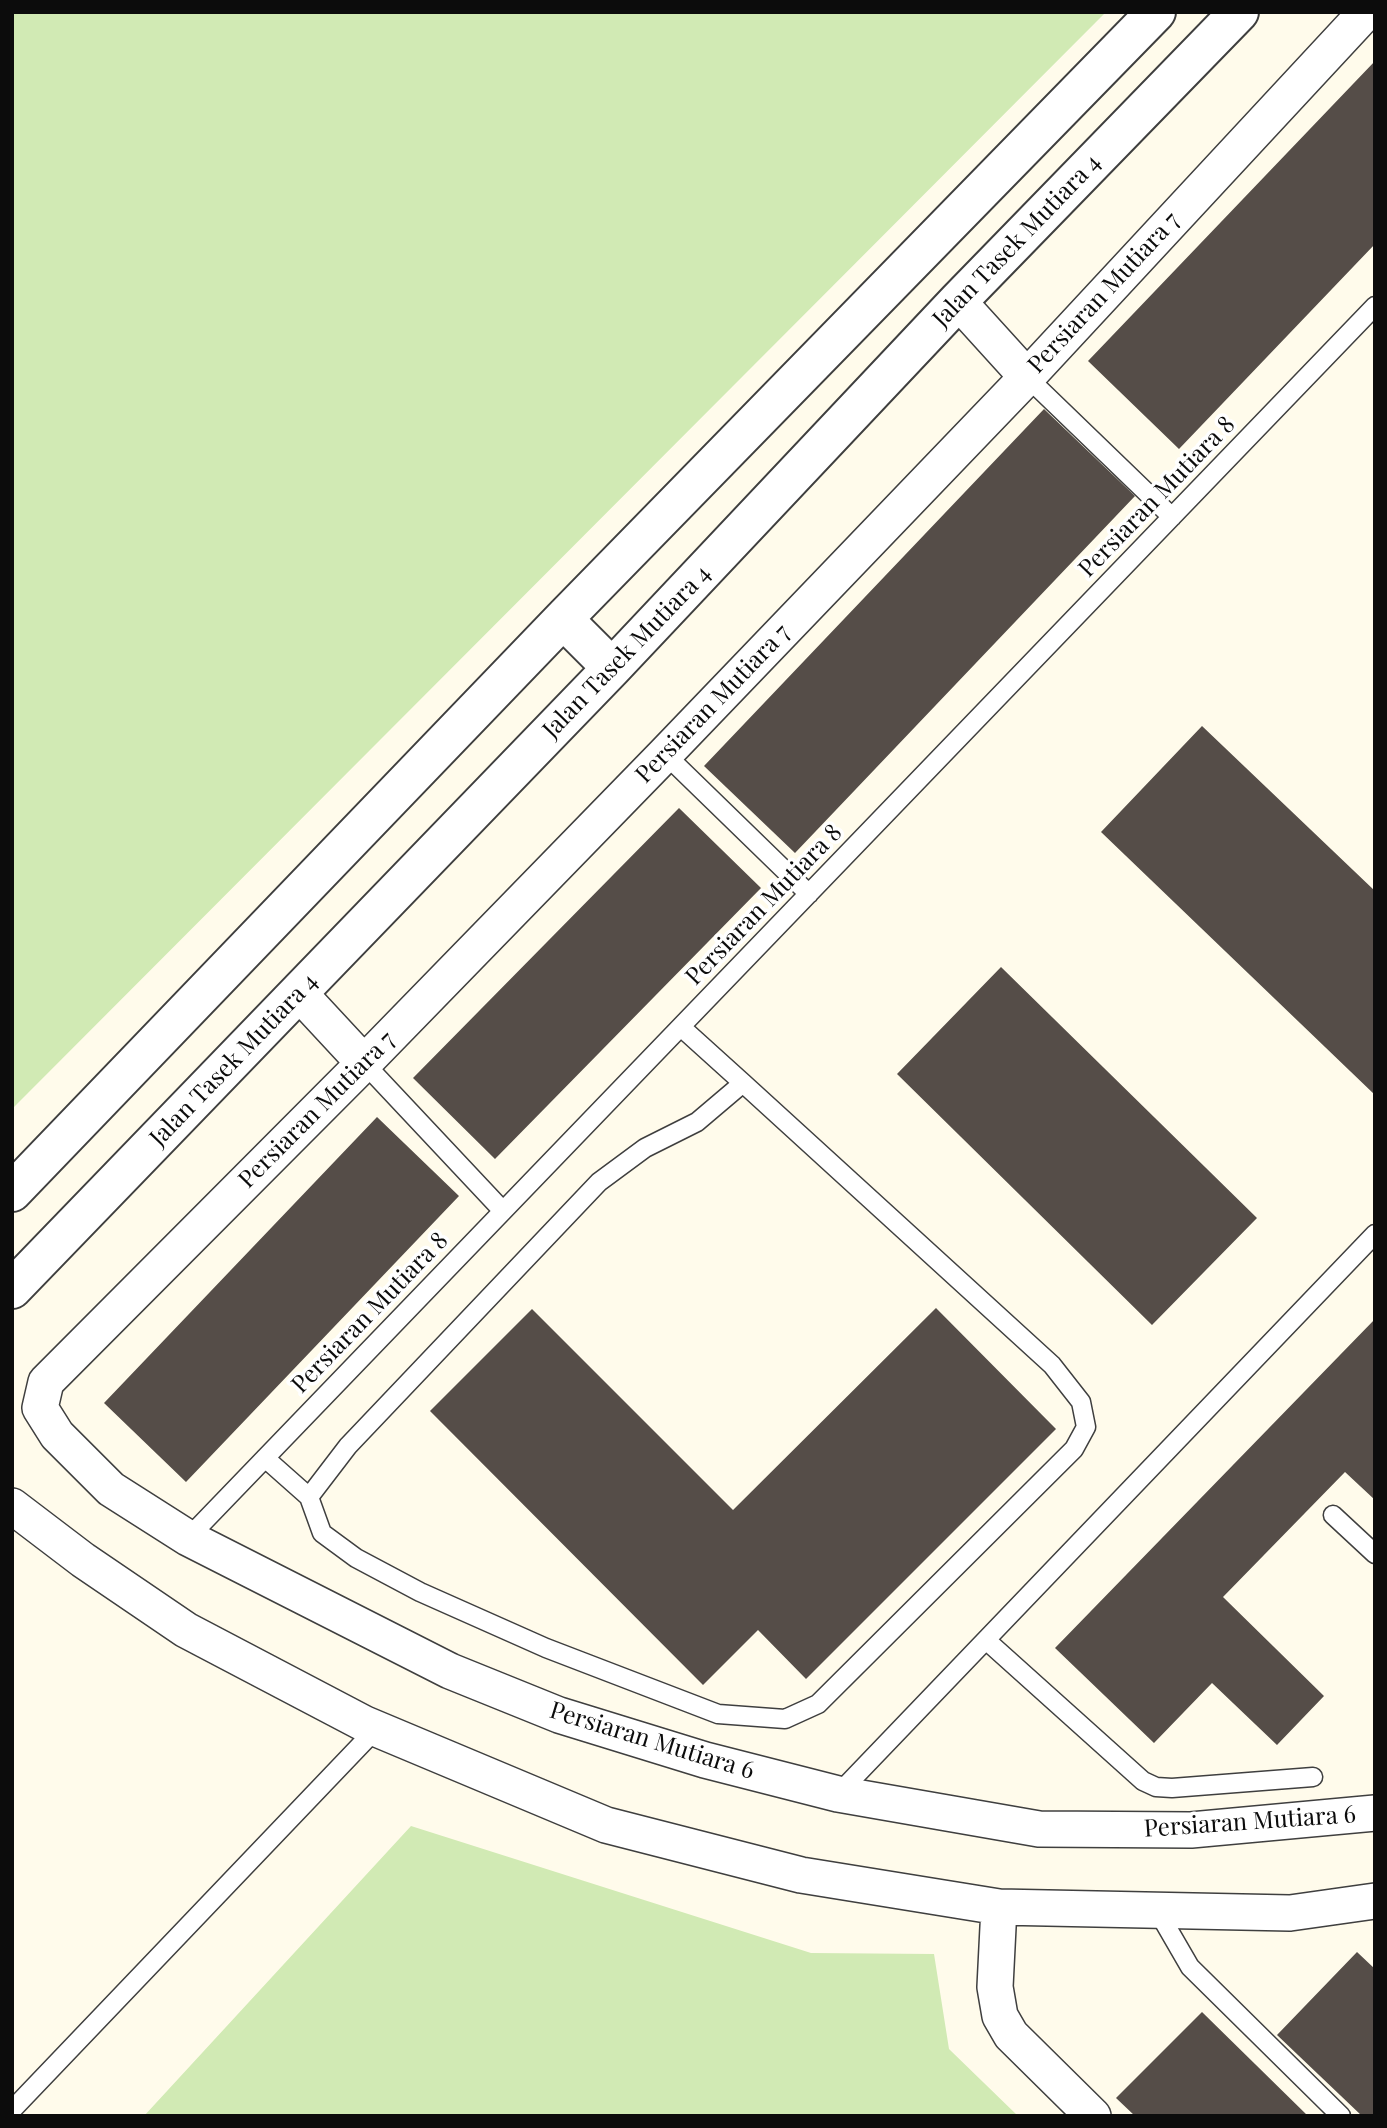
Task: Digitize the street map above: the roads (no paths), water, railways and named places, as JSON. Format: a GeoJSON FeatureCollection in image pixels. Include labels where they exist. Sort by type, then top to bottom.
{"type":"FeatureCollection","features":[{"type":"Feature","properties":{"kind":"street"},"geometry":{"type":"LineString","coordinates":[[12,1192],[563,619],[1156,12]]}},
{"type":"Feature","properties":{"kind":"street","name":"Jalan Tasek Mutiara 4"},"geometry":{"type":"LineString","coordinates":[[12,1289],[612,668],[958,301],[1238,12]]}},
{"type":"Feature","properties":{"kind":"street","name":"Persiaran Mutiara 7"},"geometry":{"type":"LineString","coordinates":[[46,1382],[365,1063],[665,754],[1027,377],[1366,12]]}},
{"type":"Feature","properties":{"kind":"street"},"geometry":{"type":"LineString","coordinates":[[958,301],[1027,377]]}},
{"type":"Feature","properties":{"kind":"street"},"geometry":{"type":"LineString","coordinates":[[563,619],[612,668]]}},
{"type":"Feature","properties":{"kind":"street"},"geometry":{"type":"LineString","coordinates":[[299,993],[365,1063]]}},
{"type":"Feature","properties":{"kind":"street","name":"Persiaran Mutiara 6"},"geometry":{"type":"LineString","coordinates":[[46,1382],[40,1408],[57,1435],[111,1489],[188,1538],[450,1671],[559,1715],[705,1760],[838,1794],[1040,1829],[1191,1830],[1375,1813]]}},
{"type":"Feature","properties":{"kind":"street"},"geometry":{"type":"LineString","coordinates":[[12,1506],[83,1560],[186,1630],[376,1729],[606,1825],[801,1875],[999,1907],[1290,1913],[1375,1901]]}},
{"type":"Feature","properties":{"kind":"street"},"geometry":{"type":"LineString","coordinates":[[999,1907],[995,1987],[1000,2016],[1011,2035],[1093,2116]]}},
{"type":"Feature","properties":{"kind":"lane","name":"Persiaran Mutiara 8"},"geometry":{"type":"LineString","coordinates":[[188,1538],[1375,306]]}},
{"type":"Feature","properties":{"kind":"lane"},"geometry":{"type":"LineString","coordinates":[[1027,377],[1172,517]]}},
{"type":"Feature","properties":{"kind":"lane"},"geometry":{"type":"LineString","coordinates":[[665,754],[809,894]]}},
{"type":"Feature","properties":{"kind":"lane"},"geometry":{"type":"LineString","coordinates":[[265,1458],[309,1497],[322,1533],[356,1558],[419,1592],[546,1648],[718,1714],[785,1719],[818,1704],[1074,1449],[1086,1427],[1081,1402],[1052,1365],[681,1027]]}},
{"type":"Feature","properties":{"kind":"lane"},"geometry":{"type":"LineString","coordinates":[[365,1063],[503,1211]]}},
{"type":"Feature","properties":{"kind":"lane"},"geometry":{"type":"LineString","coordinates":[[309,1497],[348,1446],[599,1182],[645,1148],[697,1122],[743,1083]]}},
{"type":"Feature","properties":{"kind":"lane"},"geometry":{"type":"LineString","coordinates":[[838,1794],[1375,1234]]}},
{"type":"Feature","properties":{"kind":"lane"},"geometry":{"type":"LineString","coordinates":[[1334,1515],[1375,1554]]}},
{"type":"Feature","properties":{"kind":"lane"},"geometry":{"type":"LineString","coordinates":[[986,1640],[1143,1781],[1156,1787],[1313,1777]]}},
{"type":"Feature","properties":{"kind":"lane"},"geometry":{"type":"LineString","coordinates":[[12,2110],[376,1729]]}},
{"type":"Feature","properties":{"kind":"lane"},"geometry":{"type":"LineString","coordinates":[[1157,1910],[1190,1967],[1341,2116]]}}]}
